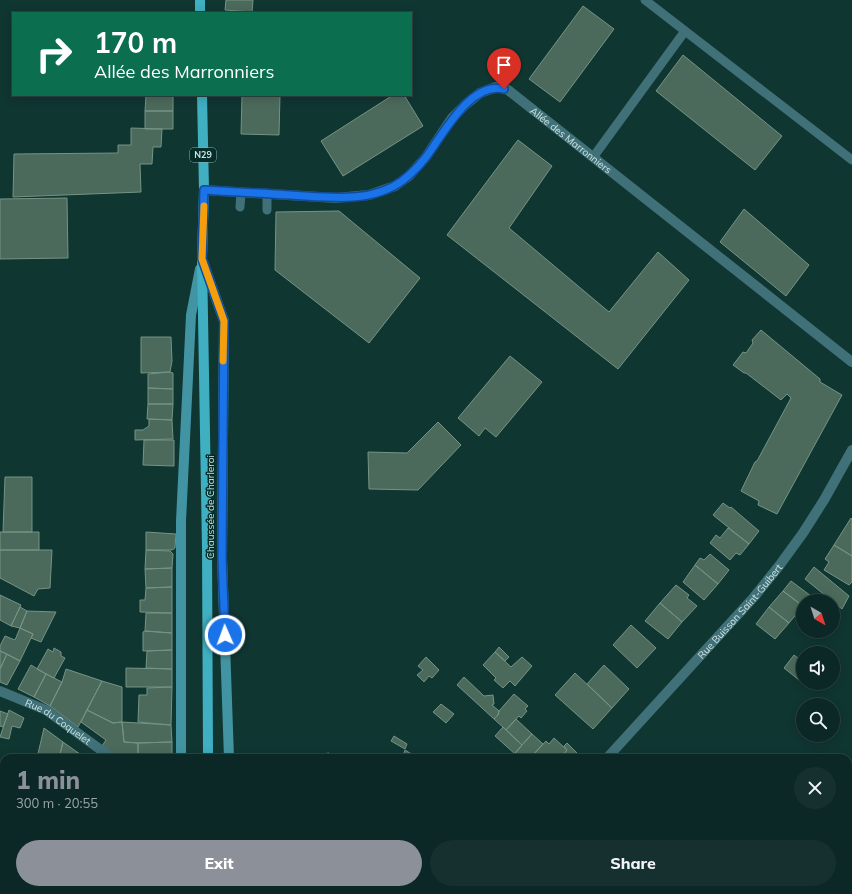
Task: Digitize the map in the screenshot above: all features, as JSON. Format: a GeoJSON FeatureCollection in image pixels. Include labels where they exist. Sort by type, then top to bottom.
{"type":"FeatureCollection","features":[{"type":"Feature","properties":{"kind":"main road"},"geometry":{"type":"LineString","coordinates":[[200,0],[200,12]]}},
{"type":"Feature","properties":{"kind":"main road","name":"Chaussée de Charleroi"},"geometry":{"type":"LineString","coordinates":[[202,96],[204,190],[202,259],[207,556],[208,754]]}},
{"type":"Feature","properties":{"kind":"street","name":"Allée des Marronniers"},"geometry":{"type":"LineString","coordinates":[[204,190],[336,198],[369,195],[395,186],[409,176],[426,157],[452,118],[480,93],[496,87],[508,90],[594,156],[852,362]]}},
{"type":"Feature","properties":{"kind":"street","name":"Chaussée de Charleroi"},"geometry":{"type":"LineString","coordinates":[[181,754],[181,514],[191,316],[202,259]]}},
{"type":"Feature","properties":{"kind":"street","name":"Chaussée de Charleroi"},"geometry":{"type":"LineString","coordinates":[[202,259],[224,321],[222,558],[229,754]]}},
{"type":"Feature","properties":{"kind":"street","name":"Rue Buisson Saint-Guibert"},"geometry":{"type":"LineString","coordinates":[[611,754],[754,597],[779,566],[803,533],[824,500],[852,450]]}},
{"type":"Feature","properties":{"kind":"street","name":"Rue du Coquelet"},"geometry":{"type":"LineString","coordinates":[[0,691],[46,710],[106,754]]}},
{"type":"Feature","properties":{"kind":"lane"},"geometry":{"type":"LineString","coordinates":[[645,0],[852,160]]}},
{"type":"Feature","properties":{"kind":"lane"},"geometry":{"type":"LineString","coordinates":[[594,156],[685,31]]}},
{"type":"Feature","properties":{"kind":"lane"},"geometry":{"type":"LineString","coordinates":[[240,207],[241,193]]}},
{"type":"Feature","properties":{"kind":"lane"},"geometry":{"type":"LineString","coordinates":[[267,194],[267,210]]}},
{"type":"Feature","properties":{"kind":"building"},"geometry":{"type":"Polygon","coordinates":[[[226,0],[253,0],[252,12],[225,10],[226,0]]]}},
{"type":"Feature","properties":{"kind":"building"},"geometry":{"type":"Polygon","coordinates":[[[583,6],[614,29],[560,102],[529,79],[583,6]]]}},
{"type":"Feature","properties":{"kind":"building"},"geometry":{"type":"Polygon","coordinates":[[[683,55],[782,136],[755,170],[656,91],[683,55]]]}},
{"type":"Feature","properties":{"kind":"building"},"geometry":{"type":"Polygon","coordinates":[[[146,96],[173,96],[173,111],[145,111],[146,96]]]}},
{"type":"Feature","properties":{"kind":"building"},"geometry":{"type":"Polygon","coordinates":[[[242,96],[280,96],[279,135],[241,134],[242,96]]]}},
{"type":"Feature","properties":{"kind":"building"},"geometry":{"type":"Polygon","coordinates":[[[391,96],[405,96],[423,126],[343,176],[321,141],[391,96]]]}},
{"type":"Feature","properties":{"kind":"building"},"geometry":{"type":"Polygon","coordinates":[[[145,111],[173,111],[173,129],[145,129],[145,111]]]}},
{"type":"Feature","properties":{"kind":"building"},"geometry":{"type":"Polygon","coordinates":[[[131,128],[162,129],[161,147],[153,147],[152,164],[140,164],[141,192],[13,197],[14,154],[118,153],[118,145],[131,145],[131,128]]]}},
{"type":"Feature","properties":{"kind":"building"},"geometry":{"type":"Polygon","coordinates":[[[518,140],[552,166],[509,228],[609,312],[658,252],[689,280],[618,369],[447,235],[518,140]]]}},
{"type":"Feature","properties":{"kind":"building"},"geometry":{"type":"Polygon","coordinates":[[[67,198],[68,258],[0,259],[0,199],[67,198]]]}},
{"type":"Feature","properties":{"kind":"building"},"geometry":{"type":"Polygon","coordinates":[[[744,209],[809,265],[786,296],[720,242],[744,209]]]}},
{"type":"Feature","properties":{"kind":"building"},"geometry":{"type":"Polygon","coordinates":[[[339,211],[420,278],[369,343],[275,270],[276,212],[339,211]]]}},
{"type":"Feature","properties":{"kind":"building"},"geometry":{"type":"Polygon","coordinates":[[[761,330],[820,379],[820,382],[842,395],[777,514],[758,505],[759,501],[741,491],[755,462],[757,461],[791,398],[787,394],[781,400],[733,365],[743,352],[746,353],[753,343],[752,340],[761,330]]]}},
{"type":"Feature","properties":{"kind":"building"},"geometry":{"type":"Polygon","coordinates":[[[141,337],[171,337],[172,361],[170,372],[141,373],[141,337]]]}},
{"type":"Feature","properties":{"kind":"building"},"geometry":{"type":"Polygon","coordinates":[[[510,356],[542,382],[496,437],[485,428],[479,436],[458,418],[510,356]]]}},
{"type":"Feature","properties":{"kind":"building"},"geometry":{"type":"Polygon","coordinates":[[[173,373],[173,389],[148,388],[148,374],[173,373]]]}},
{"type":"Feature","properties":{"kind":"building"},"geometry":{"type":"Polygon","coordinates":[[[148,388],[173,389],[173,404],[148,404],[148,388]]]}},
{"type":"Feature","properties":{"kind":"building"},"geometry":{"type":"Polygon","coordinates":[[[148,404],[173,404],[172,420],[147,419],[148,404]]]}},
{"type":"Feature","properties":{"kind":"building"},"geometry":{"type":"Polygon","coordinates":[[[149,419],[172,420],[173,439],[135,440],[135,430],[143,430],[149,426],[149,419]]]}},
{"type":"Feature","properties":{"kind":"building"},"geometry":{"type":"Polygon","coordinates":[[[438,422],[461,445],[418,490],[369,489],[368,452],[407,453],[438,422]]]}},
{"type":"Feature","properties":{"kind":"building"},"geometry":{"type":"Polygon","coordinates":[[[144,440],[174,440],[174,466],[143,465],[144,440]]]}},
{"type":"Feature","properties":{"kind":"building"},"geometry":{"type":"Polygon","coordinates":[[[5,477],[32,477],[32,532],[3,532],[5,477]]]}},
{"type":"Feature","properties":{"kind":"building"},"geometry":{"type":"Polygon","coordinates":[[[723,503],[730,508],[731,507],[759,531],[749,544],[713,515],[723,503]]]}},
{"type":"Feature","properties":{"kind":"building"},"geometry":{"type":"Polygon","coordinates":[[[851,518],[852,519],[852,556],[834,545],[851,518]]]}},
{"type":"Feature","properties":{"kind":"building"},"geometry":{"type":"Polygon","coordinates":[[[728,528],[749,544],[740,555],[736,553],[730,560],[710,543],[716,535],[720,538],[728,528]]]}},
{"type":"Feature","properties":{"kind":"building"},"geometry":{"type":"Polygon","coordinates":[[[0,532],[39,532],[39,550],[0,550],[0,532]]]}},
{"type":"Feature","properties":{"kind":"building"},"geometry":{"type":"Polygon","coordinates":[[[146,532],[176,534],[175,548],[172,550],[146,550],[146,532]]]}},
{"type":"Feature","properties":{"kind":"building"},"geometry":{"type":"Polygon","coordinates":[[[834,545],[852,556],[852,582],[849,585],[824,570],[829,562],[825,559],[834,545]]]}},
{"type":"Feature","properties":{"kind":"building"},"geometry":{"type":"Polygon","coordinates":[[[0,550],[52,550],[50,588],[38,589],[34,596],[0,578],[0,550]]]}},
{"type":"Feature","properties":{"kind":"building"},"geometry":{"type":"Polygon","coordinates":[[[146,550],[170,551],[173,554],[172,568],[145,569],[146,550]]]}},
{"type":"Feature","properties":{"kind":"building"},"geometry":{"type":"Polygon","coordinates":[[[710,554],[729,570],[718,584],[695,565],[700,558],[704,560],[710,554]]]}},
{"type":"Feature","properties":{"kind":"building"},"geometry":{"type":"Polygon","coordinates":[[[695,565],[718,584],[704,600],[683,582],[695,565]]]}},
{"type":"Feature","properties":{"kind":"building"},"geometry":{"type":"Polygon","coordinates":[[[814,567],[849,596],[842,609],[840,607],[840,594],[824,594],[805,579],[814,567]]]}},
{"type":"Feature","properties":{"kind":"building"},"geometry":{"type":"Polygon","coordinates":[[[172,568],[172,587],[146,588],[145,569],[172,568]]]}},
{"type":"Feature","properties":{"kind":"building"},"geometry":{"type":"Polygon","coordinates":[[[791,581],[808,594],[796,594],[796,601],[783,591],[791,581]]]}},
{"type":"Feature","properties":{"kind":"building"},"geometry":{"type":"Polygon","coordinates":[[[676,585],[689,595],[687,598],[697,606],[682,622],[660,603],[676,585]]]}},
{"type":"Feature","properties":{"kind":"building"},"geometry":{"type":"Polygon","coordinates":[[[172,587],[172,613],[140,612],[140,600],[145,600],[146,588],[172,587]]]}},
{"type":"Feature","properties":{"kind":"building"},"geometry":{"type":"Polygon","coordinates":[[[783,591],[796,601],[796,614],[789,623],[769,607],[783,591]]]}},
{"type":"Feature","properties":{"kind":"building"},"geometry":{"type":"Polygon","coordinates":[[[0,595],[21,605],[11,626],[0,620],[0,595]]]}},
{"type":"Feature","properties":{"kind":"building"},"geometry":{"type":"Polygon","coordinates":[[[660,603],[682,622],[668,639],[645,621],[660,603]]]}},
{"type":"Feature","properties":{"kind":"building"},"geometry":{"type":"Polygon","coordinates":[[[20,607],[27,611],[20,628],[11,626],[20,607]]]}},
{"type":"Feature","properties":{"kind":"building"},"geometry":{"type":"Polygon","coordinates":[[[769,607],[789,623],[775,639],[756,624],[769,607]]]}},
{"type":"Feature","properties":{"kind":"building"},"geometry":{"type":"Polygon","coordinates":[[[27,611],[56,612],[41,642],[31,638],[33,634],[20,628],[27,611]]]}},
{"type":"Feature","properties":{"kind":"building"},"geometry":{"type":"Polygon","coordinates":[[[146,613],[172,613],[172,633],[145,631],[146,613]]]}},
{"type":"Feature","properties":{"kind":"building"},"geometry":{"type":"Polygon","coordinates":[[[631,625],[656,648],[637,668],[613,645],[631,625]]]}},
{"type":"Feature","properties":{"kind":"building"},"geometry":{"type":"Polygon","coordinates":[[[20,628],[33,634],[20,661],[0,651],[0,646],[5,636],[15,640],[20,628]]]}},
{"type":"Feature","properties":{"kind":"building"},"geometry":{"type":"Polygon","coordinates":[[[143,632],[172,633],[172,650],[143,651],[143,632]]]}},
{"type":"Feature","properties":{"kind":"building"},"geometry":{"type":"Polygon","coordinates":[[[499,647],[509,657],[505,661],[495,652],[499,647]]]}},
{"type":"Feature","properties":{"kind":"building"},"geometry":{"type":"Polygon","coordinates":[[[54,648],[61,652],[61,656],[65,658],[54,678],[37,669],[48,649],[53,652],[54,648]]]}},
{"type":"Feature","properties":{"kind":"building"},"geometry":{"type":"Polygon","coordinates":[[[172,650],[172,669],[146,668],[147,651],[172,650]]]}},
{"type":"Feature","properties":{"kind":"building"},"geometry":{"type":"Polygon","coordinates":[[[0,651],[7,654],[0,669],[0,651]]]}},
{"type":"Feature","properties":{"kind":"building"},"geometry":{"type":"Polygon","coordinates":[[[495,652],[511,667],[522,657],[532,666],[515,686],[510,681],[503,688],[494,680],[496,678],[483,665],[495,652]]]}},
{"type":"Feature","properties":{"kind":"building"},"geometry":{"type":"Polygon","coordinates":[[[7,654],[20,661],[7,685],[0,682],[0,669],[7,654]]]}},
{"type":"Feature","properties":{"kind":"building"},"geometry":{"type":"Polygon","coordinates":[[[794,655],[796,657],[796,678],[784,668],[794,655]]]}},
{"type":"Feature","properties":{"kind":"building"},"geometry":{"type":"Polygon","coordinates":[[[426,657],[439,670],[432,678],[429,676],[424,682],[417,675],[423,670],[418,666],[426,657]]]}},
{"type":"Feature","properties":{"kind":"building"},"geometry":{"type":"Polygon","coordinates":[[[31,665],[46,674],[34,697],[18,689],[31,665]]]}},
{"type":"Feature","properties":{"kind":"building"},"geometry":{"type":"Polygon","coordinates":[[[604,665],[629,689],[612,708],[587,684],[604,665]]]}},
{"type":"Feature","properties":{"kind":"building"},"geometry":{"type":"Polygon","coordinates":[[[126,668],[172,669],[172,687],[126,687],[126,668]]]}},
{"type":"Feature","properties":{"kind":"building"},"geometry":{"type":"Polygon","coordinates":[[[66,669],[102,681],[78,727],[50,706],[62,682],[66,669]]]}},
{"type":"Feature","properties":{"kind":"building"},"geometry":{"type":"Polygon","coordinates":[[[575,673],[612,708],[593,729],[555,695],[575,673]]]}},
{"type":"Feature","properties":{"kind":"building"},"geometry":{"type":"Polygon","coordinates":[[[46,674],[62,682],[50,706],[34,697],[46,674]]]}},
{"type":"Feature","properties":{"kind":"building"},"geometry":{"type":"Polygon","coordinates":[[[464,677],[484,696],[493,695],[494,704],[492,705],[499,711],[498,715],[494,719],[457,685],[464,677]]]}},
{"type":"Feature","properties":{"kind":"building"},"geometry":{"type":"Polygon","coordinates":[[[102,681],[122,687],[122,722],[113,723],[87,710],[102,681]]]}},
{"type":"Feature","properties":{"kind":"building"},"geometry":{"type":"Polygon","coordinates":[[[172,687],[171,725],[138,722],[139,695],[147,695],[147,688],[172,687]]]}},
{"type":"Feature","properties":{"kind":"building"},"geometry":{"type":"Polygon","coordinates":[[[514,694],[528,706],[525,709],[527,711],[521,718],[519,716],[506,730],[494,719],[514,694]]]}},
{"type":"Feature","properties":{"kind":"building"},"geometry":{"type":"Polygon","coordinates":[[[441,704],[454,714],[446,723],[433,712],[441,704]]]}},
{"type":"Feature","properties":{"kind":"building"},"geometry":{"type":"Polygon","coordinates":[[[9,710],[24,718],[20,728],[12,726],[9,739],[0,737],[9,710]]]}},
{"type":"Feature","properties":{"kind":"building"},"geometry":{"type":"Polygon","coordinates":[[[87,710],[113,723],[122,722],[124,742],[138,743],[138,754],[113,754],[102,746],[106,740],[81,722],[87,710]]]}},
{"type":"Feature","properties":{"kind":"building"},"geometry":{"type":"Polygon","coordinates":[[[0,711],[8,714],[3,727],[0,726],[0,711]]]}},
{"type":"Feature","properties":{"kind":"building"},"geometry":{"type":"Polygon","coordinates":[[[516,719],[532,734],[522,745],[506,730],[516,719]]]}},
{"type":"Feature","properties":{"kind":"building"},"geometry":{"type":"Polygon","coordinates":[[[122,722],[171,725],[172,742],[124,742],[122,722]]]}},
{"type":"Feature","properties":{"kind":"building"},"geometry":{"type":"Polygon","coordinates":[[[503,727],[522,745],[515,754],[495,736],[503,727]]]}},
{"type":"Feature","properties":{"kind":"building"},"geometry":{"type":"Polygon","coordinates":[[[44,728],[63,742],[60,754],[38,754],[44,728]]]}},
{"type":"Feature","properties":{"kind":"building"},"geometry":{"type":"Polygon","coordinates":[[[532,734],[543,744],[534,754],[514,754],[532,734]]]}},
{"type":"Feature","properties":{"kind":"building"},"geometry":{"type":"Polygon","coordinates":[[[394,736],[407,744],[405,749],[391,741],[394,736]]]}},
{"type":"Feature","properties":{"kind":"building"},"geometry":{"type":"Polygon","coordinates":[[[554,738],[567,750],[564,754],[534,754],[546,741],[549,744],[554,738]]]}},
{"type":"Feature","properties":{"kind":"building"},"geometry":{"type":"Polygon","coordinates":[[[63,742],[77,752],[77,754],[60,754],[63,742]]]}},
{"type":"Feature","properties":{"kind":"building"},"geometry":{"type":"Polygon","coordinates":[[[172,742],[172,754],[138,754],[138,743],[172,742]]]}},
{"type":"Feature","properties":{"kind":"building"},"geometry":{"type":"Polygon","coordinates":[[[567,743],[578,754],[564,754],[567,750],[564,746],[567,743]]]}},
{"type":"Feature","properties":{"kind":"building"},"geometry":{"type":"Polygon","coordinates":[[[405,750],[412,754],[404,754],[405,750]]]}},
{"type":"Feature","properties":{"kind":"slow traffic"},"geometry":{"type":"LineString","coordinates":[[204,206],[202,259],[224,321],[223,361]]}},
{"type":"Feature","properties":{"kind":"route"},"geometry":{"type":"LineString","coordinates":[[225,635],[222,558],[224,321],[202,259],[204,190],[336,198],[369,195],[395,186],[409,176],[426,157],[452,118],[472,99],[480,93],[496,87],[504,89]]}}]}
